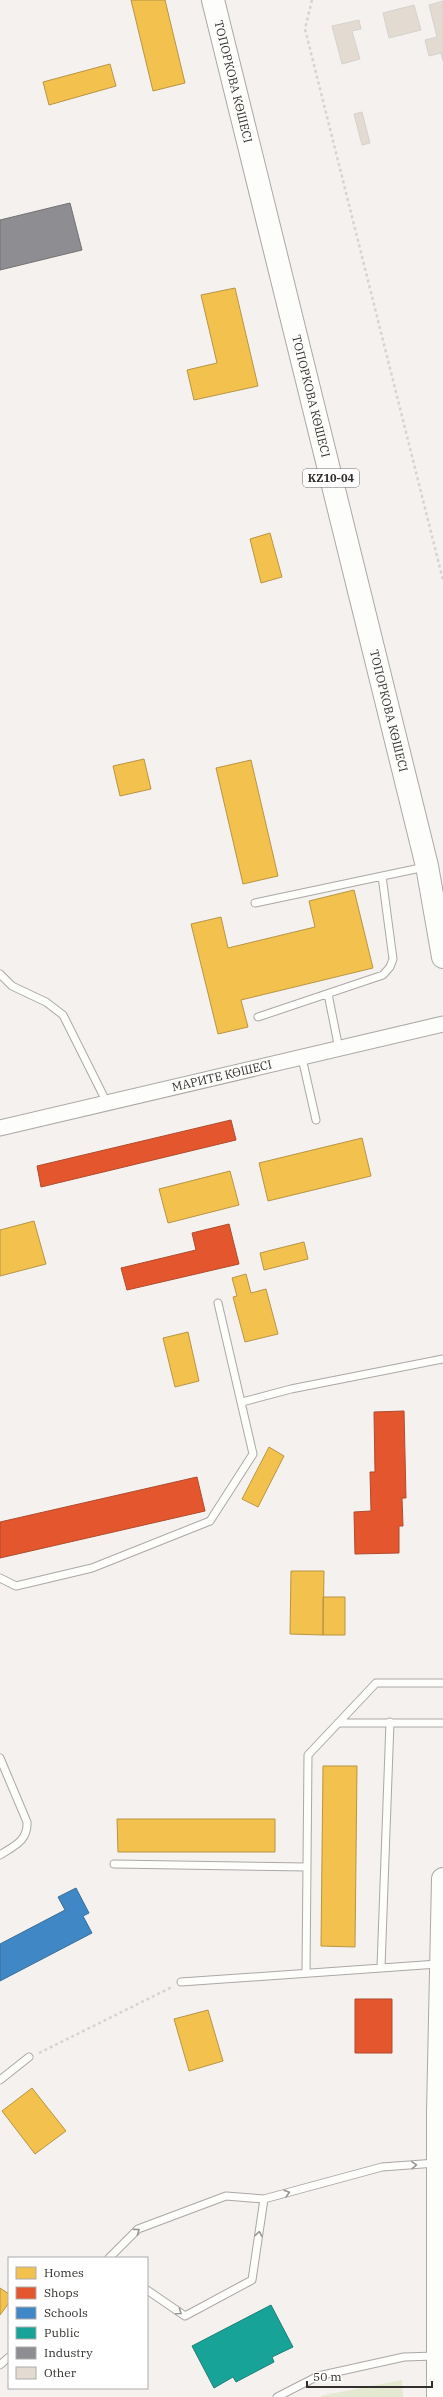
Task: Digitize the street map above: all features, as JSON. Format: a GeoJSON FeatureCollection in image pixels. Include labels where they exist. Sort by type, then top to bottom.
{"type":"FeatureCollection","features":[{"type":"Feature","properties":{"kind":"highway","name":"ТОПОРКОВА КӨШЕСІ"},"geometry":{"type":"LineString","coordinates":[[213,0],[427,866],[443,957]]}},
{"type":"Feature","properties":{"kind":"highway"},"geometry":{"type":"LineString","coordinates":[[438,2397],[438,2163],[441,2086],[443,1879]]}},
{"type":"Feature","properties":{"kind":"street","name":"МАРИТЕ КӨШЕСІ"},"geometry":{"type":"LineString","coordinates":[[0,1128],[443,1024]]}},
{"type":"Feature","properties":{"kind":"lane"},"geometry":{"type":"LineString","coordinates":[[255,903],[427,866]]}},
{"type":"Feature","properties":{"kind":"lane"},"geometry":{"type":"LineString","coordinates":[[258,1017],[383,975],[390,967],[393,958],[382,876]]}},
{"type":"Feature","properties":{"kind":"lane"},"geometry":{"type":"LineString","coordinates":[[0,974],[12,986],[46,1002],[63,1015],[107,1104]]}},
{"type":"Feature","properties":{"kind":"lane"},"geometry":{"type":"LineString","coordinates":[[328,994],[340,1049]]}},
{"type":"Feature","properties":{"kind":"lane"},"geometry":{"type":"LineString","coordinates":[[302,1058],[316,1120]]}},
{"type":"Feature","properties":{"kind":"lane"},"geometry":{"type":"LineString","coordinates":[[0,1578],[16,1586],[92,1568],[210,1521],[254,1454],[218,1303]]}},
{"type":"Feature","properties":{"kind":"lane"},"geometry":{"type":"LineString","coordinates":[[242,1402],[291,1390],[443,1359]]}},
{"type":"Feature","properties":{"kind":"lane"},"geometry":{"type":"LineString","coordinates":[[306,1973],[308,1755],[376,1683],[443,1683]]}},
{"type":"Feature","properties":{"kind":"lane"},"geometry":{"type":"LineString","coordinates":[[381,1967],[390,1722]]}},
{"type":"Feature","properties":{"kind":"lane"},"geometry":{"type":"LineString","coordinates":[[338,1723],[443,1723]]}},
{"type":"Feature","properties":{"kind":"lane"},"geometry":{"type":"LineString","coordinates":[[0,1758],[27,1822],[27,1832],[22,1840],[0,1855]]}},
{"type":"Feature","properties":{"kind":"lane"},"geometry":{"type":"LineString","coordinates":[[114,1864],[307,1866]]}},
{"type":"Feature","properties":{"kind":"lane"},"geometry":{"type":"LineString","coordinates":[[181,1982],[442,1963]]}},
{"type":"Feature","properties":{"kind":"lane"},"geometry":{"type":"LineString","coordinates":[[0,2080],[29,2057]]}},
{"type":"Feature","properties":{"kind":"lane"},"geometry":{"type":"LineString","coordinates":[[110,2257],[138,2229],[226,2196],[264,2200],[382,2167],[438,2163]]}},
{"type":"Feature","properties":{"kind":"lane"},"geometry":{"type":"LineString","coordinates":[[148,2291],[185,2316],[252,2280],[264,2200]]}},
{"type":"Feature","properties":{"kind":"lane"},"geometry":{"type":"LineString","coordinates":[[277,2397],[318,2376],[404,2357],[438,2356]]}},
{"type":"Feature","properties":{"kind":"lane"},"geometry":{"type":"LineString","coordinates":[[0,2365],[8,2357]]}},
{"type":"Feature","properties":{"kind":"path"},"geometry":{"type":"LineString","coordinates":[[312,0],[305,30],[443,580]]}},
{"type":"Feature","properties":{"kind":"path"},"geometry":{"type":"LineString","coordinates":[[29,2057],[181,1982]]}},
{"type":"Feature","properties":{"kind":"green space"},"geometry":{"type":"Polygon","coordinates":[[[402,2380],[403,2397],[321,2397],[325,2395],[402,2380]]]}},
{"type":"Feature","properties":{"kind":"building: Homes"},"geometry":{"type":"Polygon","coordinates":[[[131,0],[165,0],[185,83],[153,91],[131,0]]]}},
{"type":"Feature","properties":{"kind":"building: Homes"},"geometry":{"type":"Polygon","coordinates":[[[110,64],[116,86],[49,105],[43,82],[110,64]]]}},
{"type":"Feature","properties":{"kind":"building: Homes"},"geometry":{"type":"Polygon","coordinates":[[[235,288],[258,386],[194,400],[187,370],[217,363],[201,295],[235,288]]]}},
{"type":"Feature","properties":{"kind":"building: Homes"},"geometry":{"type":"Polygon","coordinates":[[[270,533],[282,577],[261,583],[250,539],[270,533]]]}},
{"type":"Feature","properties":{"kind":"building: Homes"},"geometry":{"type":"Polygon","coordinates":[[[144,759],[151,789],[120,796],[113,766],[144,759]]]}},
{"type":"Feature","properties":{"kind":"building: Homes"},"geometry":{"type":"Polygon","coordinates":[[[251,760],[278,876],[243,884],[216,768],[251,760]]]}},
{"type":"Feature","properties":{"kind":"building: Homes"},"geometry":{"type":"Polygon","coordinates":[[[354,890],[373,968],[241,1000],[248,1027],[218,1034],[191,924],[221,917],[228,948],[315,927],[309,901],[354,890]]]}},
{"type":"Feature","properties":{"kind":"building: Homes"},"geometry":{"type":"Polygon","coordinates":[[[362,1138],[371,1176],[268,1201],[259,1163],[362,1138]]]}},
{"type":"Feature","properties":{"kind":"building: Homes"},"geometry":{"type":"Polygon","coordinates":[[[230,1171],[239,1205],[168,1223],[159,1189],[230,1171]]]}},
{"type":"Feature","properties":{"kind":"building: Homes"},"geometry":{"type":"Polygon","coordinates":[[[34,1221],[46,1264],[0,1276],[0,1230],[34,1221]]]}},
{"type":"Feature","properties":{"kind":"building: Homes"},"geometry":{"type":"Polygon","coordinates":[[[304,1242],[308,1259],[264,1270],[260,1253],[304,1242]]]}},
{"type":"Feature","properties":{"kind":"building: Homes"},"geometry":{"type":"Polygon","coordinates":[[[246,1274],[251,1293],[266,1289],[278,1334],[245,1342],[233,1297],[237,1296],[232,1278],[246,1274]]]}},
{"type":"Feature","properties":{"kind":"building: Homes"},"geometry":{"type":"Polygon","coordinates":[[[188,1332],[199,1381],[175,1387],[163,1338],[188,1332]]]}},
{"type":"Feature","properties":{"kind":"building: Homes"},"geometry":{"type":"Polygon","coordinates":[[[269,1447],[284,1456],[258,1507],[242,1499],[269,1447]]]}},
{"type":"Feature","properties":{"kind":"building: Homes"},"geometry":{"type":"Polygon","coordinates":[[[291,1571],[324,1571],[323,1635],[290,1634],[291,1571]]]}},
{"type":"Feature","properties":{"kind":"building: Homes"},"geometry":{"type":"Polygon","coordinates":[[[323,1597],[345,1597],[345,1635],[323,1635],[323,1597]]]}},
{"type":"Feature","properties":{"kind":"building: Homes"},"geometry":{"type":"Polygon","coordinates":[[[323,1766],[357,1766],[355,1947],[321,1946],[323,1766]]]}},
{"type":"Feature","properties":{"kind":"building: Homes"},"geometry":{"type":"Polygon","coordinates":[[[117,1819],[275,1819],[275,1852],[118,1852],[117,1819]]]}},
{"type":"Feature","properties":{"kind":"building: Homes"},"geometry":{"type":"Polygon","coordinates":[[[208,2010],[223,2061],[189,2071],[174,2019],[208,2010]]]}},
{"type":"Feature","properties":{"kind":"building: Homes"},"geometry":{"type":"Polygon","coordinates":[[[32,2088],[66,2131],[35,2154],[2,2111],[32,2088]]]}},
{"type":"Feature","properties":{"kind":"building: Homes"},"geometry":{"type":"Polygon","coordinates":[[[0,2288],[8,2293],[8,2304],[0,2315],[0,2288]]]}},
{"type":"Feature","properties":{"kind":"building: Shops"},"geometry":{"type":"Polygon","coordinates":[[[231,1120],[236,1140],[41,1187],[37,1166],[231,1120]]]}},
{"type":"Feature","properties":{"kind":"building: Shops"},"geometry":{"type":"Polygon","coordinates":[[[229,1224],[239,1264],[127,1290],[121,1268],[196,1250],[192,1233],[229,1224]]]}},
{"type":"Feature","properties":{"kind":"building: Shops"},"geometry":{"type":"Polygon","coordinates":[[[404,1411],[406,1498],[402,1498],[403,1526],[399,1526],[399,1553],[355,1554],[354,1512],[371,1511],[370,1472],[375,1472],[374,1412],[404,1411]]]}},
{"type":"Feature","properties":{"kind":"building: Shops"},"geometry":{"type":"Polygon","coordinates":[[[197,1477],[205,1511],[0,1558],[0,1522],[197,1477]]]}},
{"type":"Feature","properties":{"kind":"building: Shops"},"geometry":{"type":"Polygon","coordinates":[[[355,1999],[392,1999],[392,2053],[355,2053],[355,1999]]]}},
{"type":"Feature","properties":{"kind":"building: Schools"},"geometry":{"type":"Polygon","coordinates":[[[76,1888],[89,1913],[83,1916],[92,1933],[0,1981],[0,1944],[65,1910],[58,1897],[76,1888]]]}},
{"type":"Feature","properties":{"kind":"building: Public"},"geometry":{"type":"Polygon","coordinates":[[[271,2305],[293,2347],[272,2357],[274,2362],[236,2382],[233,2377],[214,2388],[192,2346],[271,2305]]]}},
{"type":"Feature","properties":{"kind":"building: Industry"},"geometry":{"type":"Polygon","coordinates":[[[70,203],[82,250],[0,270],[0,220],[70,203]]]}},
{"type":"Feature","properties":{"kind":"building: Other"},"geometry":{"type":"Polygon","coordinates":[[[443,1],[443,61],[441,53],[429,56],[425,40],[437,37],[429,5],[443,1]]]}},
{"type":"Feature","properties":{"kind":"building: Other"},"geometry":{"type":"Polygon","coordinates":[[[414,5],[421,30],[389,38],[383,13],[414,5]]]}},
{"type":"Feature","properties":{"kind":"building: Other"},"geometry":{"type":"Polygon","coordinates":[[[359,20],[361,29],[352,31],[360,59],[342,64],[332,26],[359,20]]]}},
{"type":"Feature","properties":{"kind":"building: Other"},"geometry":{"type":"Polygon","coordinates":[[[362,112],[370,143],[362,145],[354,114],[362,112]]]}}]}
